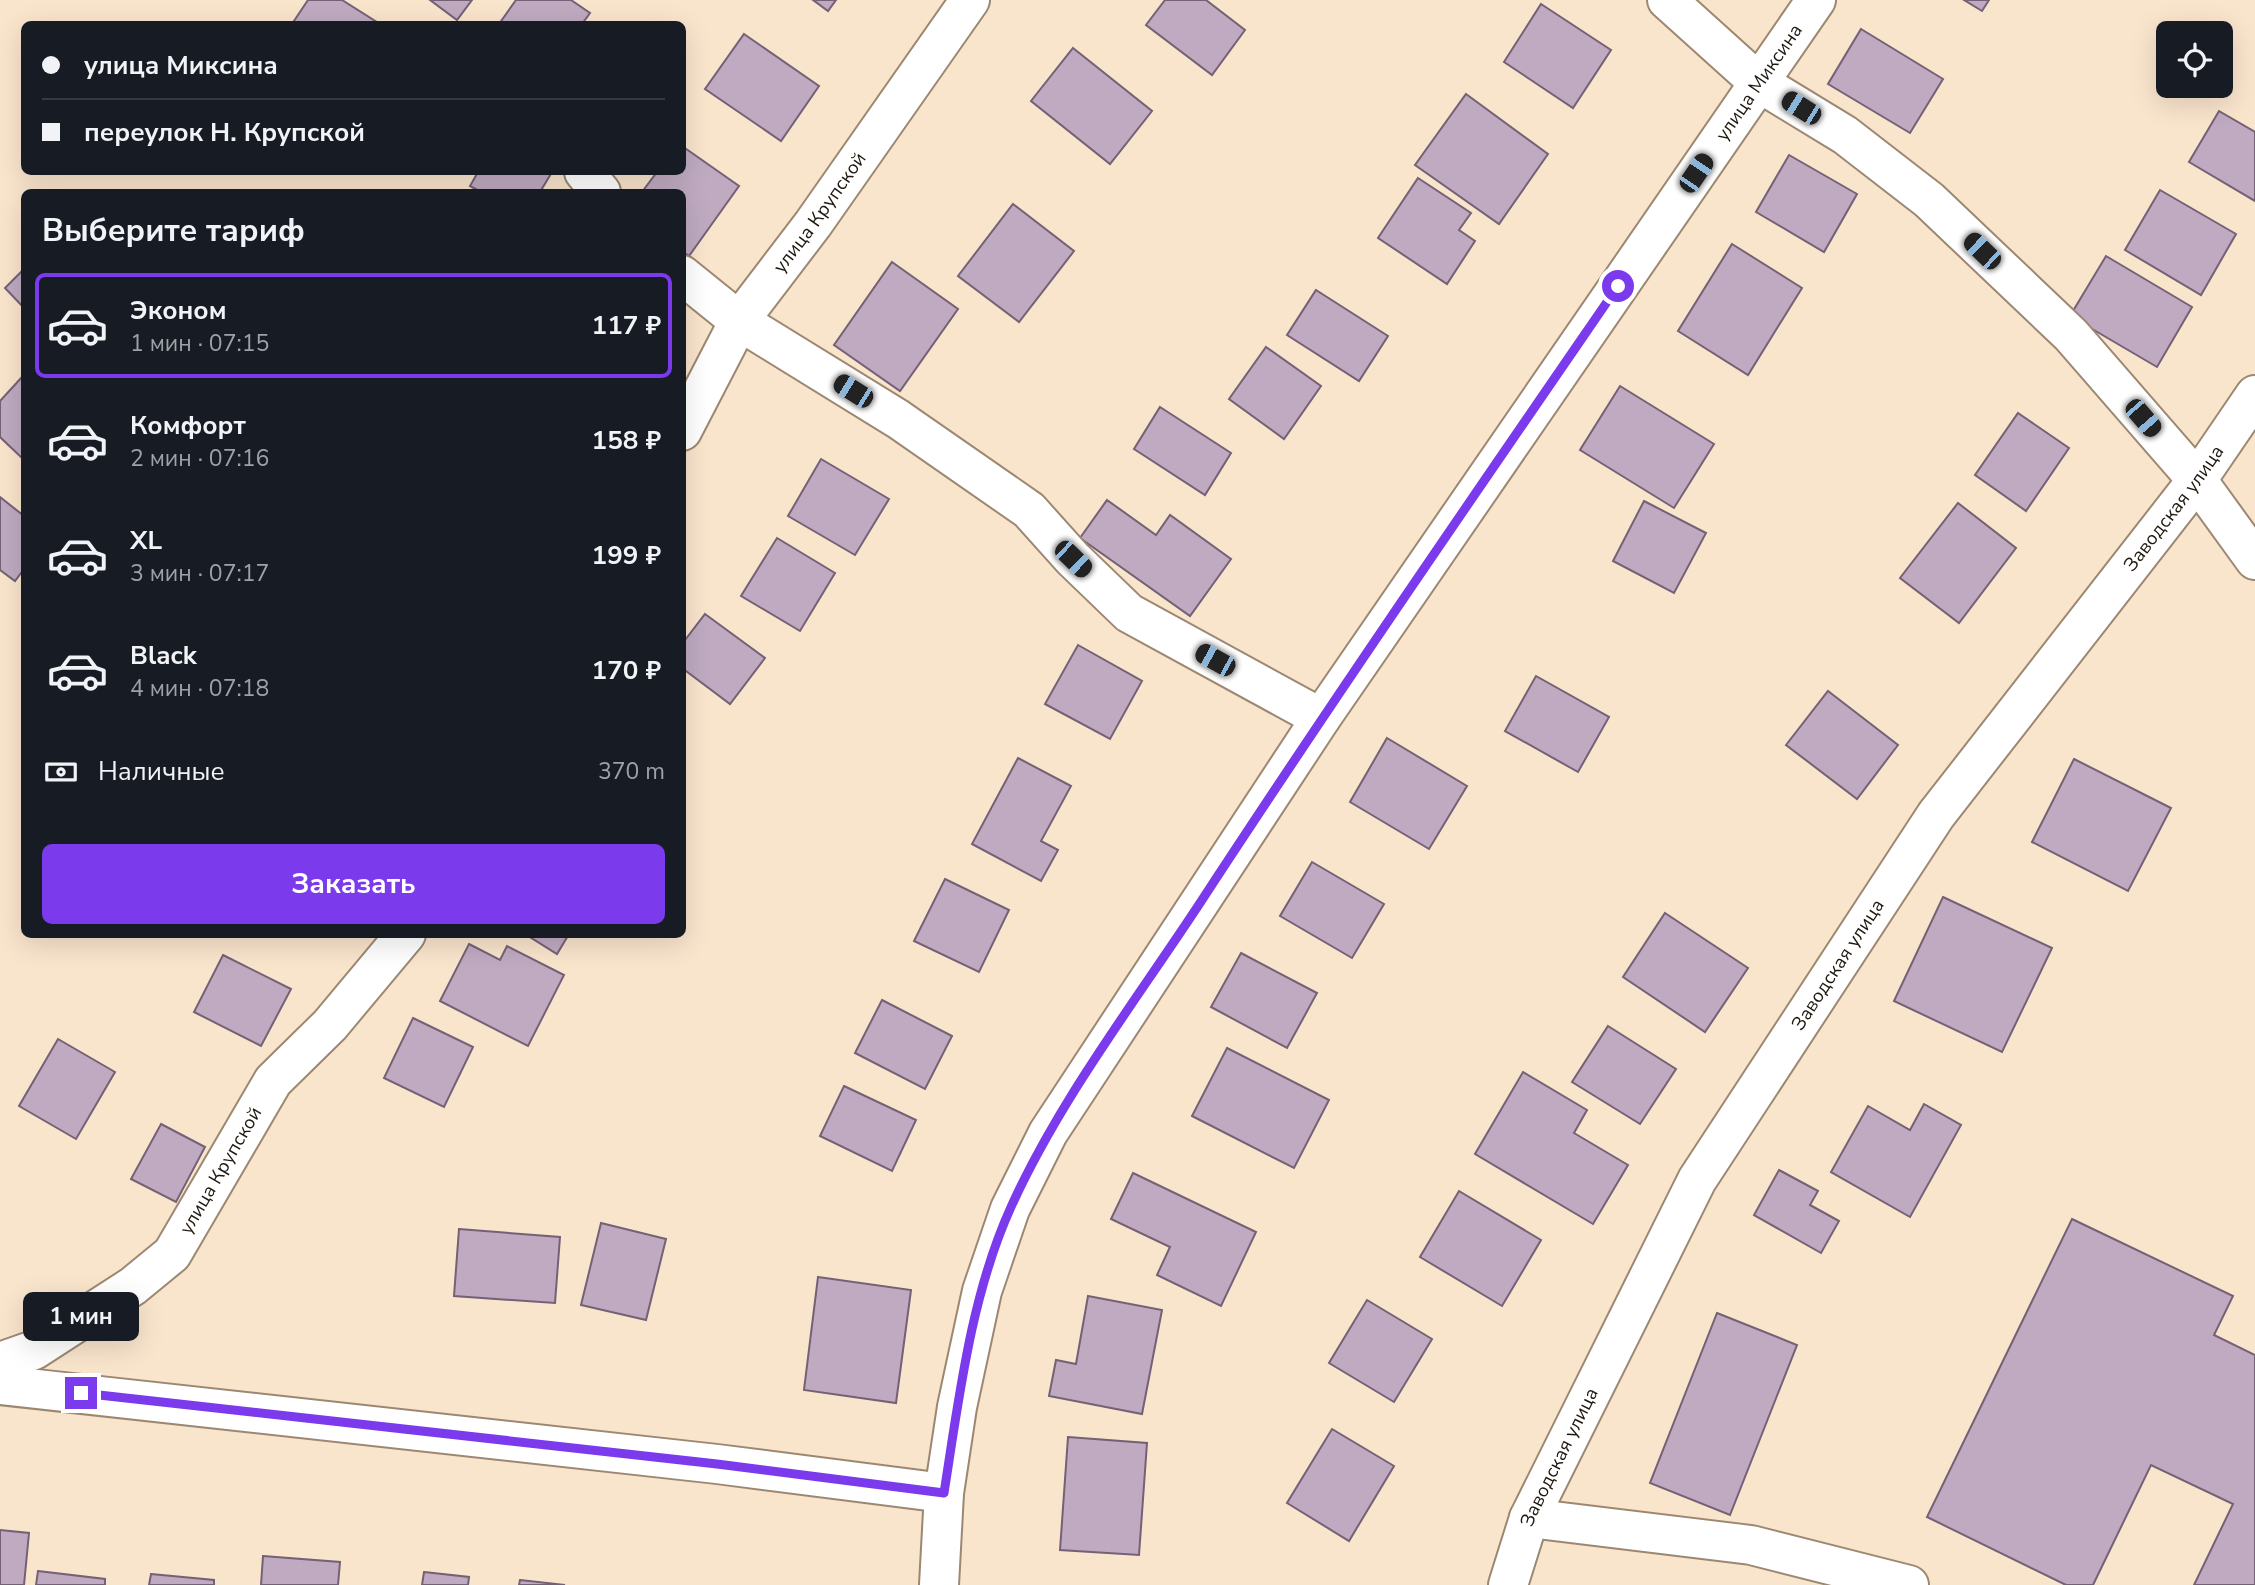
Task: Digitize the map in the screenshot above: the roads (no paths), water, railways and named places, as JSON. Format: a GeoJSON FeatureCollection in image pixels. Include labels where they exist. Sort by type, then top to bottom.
{"type":"FeatureCollection","features":[{"type":"Feature","properties":{"kind":"street","name":"улица Крупской"},"geometry":{"type":"LineString","coordinates":[[686,423],[739,321],[813,224],[970,0]]}},
{"type":"Feature","properties":{"kind":"street"},"geometry":{"type":"LineString","coordinates":[[1667,0],[1758,82],[1845,135],[1929,200],[2071,335],[2197,480],[2255,560]]}},
{"type":"Feature","properties":{"kind":"street","name":"улица Миксина"},"geometry":{"type":"LineString","coordinates":[[939,1585],[944,1493],[957,1407],[982,1291],[1010,1209],[1048,1133],[1321,718],[1816,0]]}},
{"type":"Feature","properties":{"kind":"street"},"geometry":{"type":"LineString","coordinates":[[586,175],[598,189]]}},
{"type":"Feature","properties":{"kind":"street"},"geometry":{"type":"LineString","coordinates":[[686,278],[739,321],[898,419],[1029,510],[1073,559],[1129,613],[1321,718]]}},
{"type":"Feature","properties":{"kind":"street","name":"Заводская улица"},"geometry":{"type":"LineString","coordinates":[[1508,1585],[1530,1518],[1697,1180],[1936,815],[2197,480],[2255,395]]}},
{"type":"Feature","properties":{"kind":"street","name":"улица Крупской"},"geometry":{"type":"LineString","coordinates":[[0,1362],[34,1350],[133,1286],[172,1254],[273,1081],[330,1025],[403,938]]}},
{"type":"Feature","properties":{"kind":"street"},"geometry":{"type":"LineString","coordinates":[[0,1385],[717,1464],[944,1493]]}},
{"type":"Feature","properties":{"kind":"street"},"geometry":{"type":"LineString","coordinates":[[1530,1518],[1751,1545],[1909,1585]]}}]}
